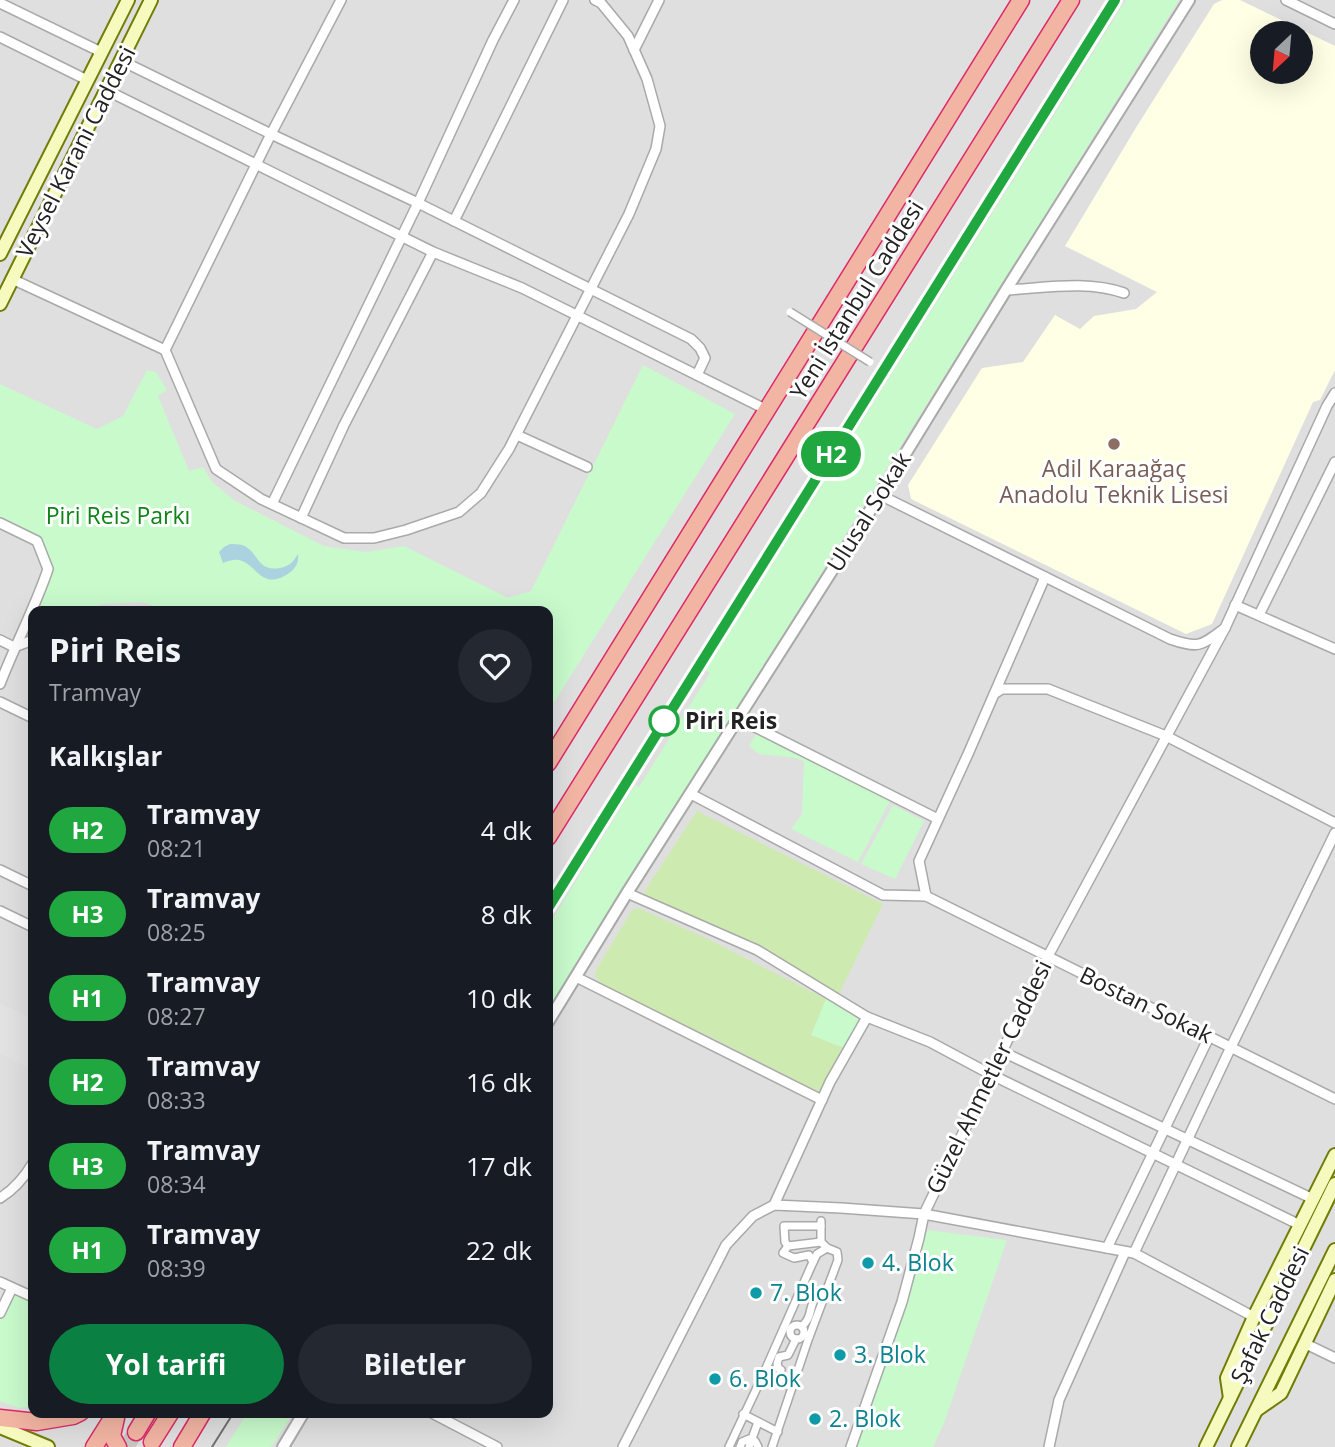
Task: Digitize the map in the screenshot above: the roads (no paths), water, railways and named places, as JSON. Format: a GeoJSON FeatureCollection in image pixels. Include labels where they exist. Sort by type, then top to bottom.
{"type":"FeatureCollection","features":[{"type":"Feature","properties":{"kind":"highway","name":"Yeni İstanbul Caddesi"},"geometry":{"type":"LineString","coordinates":[[553,755],[1021,0]]}},
{"type":"Feature","properties":{"kind":"highway","name":"Yeni İstanbul Caddesi"},"geometry":{"type":"LineString","coordinates":[[553,829],[1071,0]]}},
{"type":"Feature","properties":{"kind":"highway"},"geometry":{"type":"LineString","coordinates":[[0,1419],[37,1422],[61,1418]]}},
{"type":"Feature","properties":{"kind":"highway"},"geometry":{"type":"LineString","coordinates":[[94,1447],[112,1418]]}},
{"type":"Feature","properties":{"kind":"highway"},"geometry":{"type":"LineString","coordinates":[[115,1418],[112,1436],[118,1447]]}},
{"type":"Feature","properties":{"kind":"highway"},"geometry":{"type":"LineString","coordinates":[[136,1432],[144,1418]]}},
{"type":"Feature","properties":{"kind":"highway"},"geometry":{"type":"LineString","coordinates":[[152,1442],[166,1418]]}},
{"type":"Feature","properties":{"kind":"highway"},"geometry":{"type":"LineString","coordinates":[[183,1446],[199,1418]]}},
{"type":"Feature","properties":{"kind":"main road","name":"Veysel Karani Caddesi"},"geometry":{"type":"LineString","coordinates":[[0,254],[128,0]]}},
{"type":"Feature","properties":{"kind":"main road","name":"Veysel Karani Caddesi"},"geometry":{"type":"LineString","coordinates":[[0,303],[152,0]]}},
{"type":"Feature","properties":{"kind":"main road"},"geometry":{"type":"LineString","coordinates":[[1230,1398],[1227,1378],[1254,1317],[1335,1155]]}},
{"type":"Feature","properties":{"kind":"main road","name":"Şafak Caddesi"},"geometry":{"type":"LineString","coordinates":[[1206,1447],[1335,1184]]}},
{"type":"Feature","properties":{"kind":"main road","name":"Şafak Caddesi"},"geometry":{"type":"LineString","coordinates":[[1238,1447],[1335,1250]]}},
{"type":"Feature","properties":{"kind":"main road"},"geometry":{"type":"LineString","coordinates":[[1255,1412],[1281,1393],[1335,1280]]}},
{"type":"Feature","properties":{"kind":"main road"},"geometry":{"type":"LineString","coordinates":[[0,1427],[48,1447]]}},
{"type":"Feature","properties":{"kind":"street"},"geometry":{"type":"LineString","coordinates":[[165,350],[271,134],[341,0]]}},
{"type":"Feature","properties":{"kind":"street"},"geometry":{"type":"LineString","coordinates":[[272,504],[514,0]]}},
{"type":"Feature","properties":{"kind":"street"},"geometry":{"type":"LineString","coordinates":[[454,221],[563,0]]}},
{"type":"Feature","properties":{"kind":"street"},"geometry":{"type":"LineString","coordinates":[[12,279],[165,350],[216,469],[261,499],[344,538],[374,538],[459,512],[481,493],[509,449],[629,214],[656,149],[660,126],[647,79],[628,36],[595,0]]}},
{"type":"Feature","properties":{"kind":"street"},"geometry":{"type":"LineString","coordinates":[[634,50],[659,0]]}},
{"type":"Feature","properties":{"kind":"street","name":"Ulusal Sokak"},"geometry":{"type":"LineString","coordinates":[[553,1014],[1189,0]]}},
{"type":"Feature","properties":{"kind":"street"},"geometry":{"type":"LineString","coordinates":[[1286,0],[1335,24]]}},
{"type":"Feature","properties":{"kind":"street"},"geometry":{"type":"LineString","coordinates":[[0,3],[101,52]]}},
{"type":"Feature","properties":{"kind":"street"},"geometry":{"type":"LineString","coordinates":[[0,37],[87,80]]}},
{"type":"Feature","properties":{"kind":"street"},"geometry":{"type":"LineString","coordinates":[[122,61],[418,203],[691,339],[705,358],[696,375]]}},
{"type":"Feature","properties":{"kind":"street"},"geometry":{"type":"LineString","coordinates":[[106,90],[401,237],[522,288],[767,410]]}},
{"type":"Feature","properties":{"kind":"street"},"geometry":{"type":"LineString","coordinates":[[301,518],[344,425],[433,252]]}},
{"type":"Feature","properties":{"kind":"street"},"geometry":{"type":"LineString","coordinates":[[1006,290],[1083,285],[1124,293]]}},
{"type":"Feature","properties":{"kind":"street"},"geometry":{"type":"LineString","coordinates":[[790,312],[870,362]]}},
{"type":"Feature","properties":{"kind":"street","name":"Güzel Ahmetler Caddesi"},"geometry":{"type":"LineString","coordinates":[[774,1205],[924,1214],[1048,956],[1225,628],[1335,393]]}},
{"type":"Feature","properties":{"kind":"street"},"geometry":{"type":"LineString","coordinates":[[516,435],[587,467]]}},
{"type":"Feature","properties":{"kind":"street"},"geometry":{"type":"LineString","coordinates":[[1259,615],[1335,462]]}},
{"type":"Feature","properties":{"kind":"street"},"geometry":{"type":"LineString","coordinates":[[880,495],[1170,639],[1191,646],[1205,643],[1225,628]]}},
{"type":"Feature","properties":{"kind":"street"},"geometry":{"type":"LineString","coordinates":[[0,523],[37,541],[48,569],[33,606]]}},
{"type":"Feature","properties":{"kind":"street"},"geometry":{"type":"LineString","coordinates":[[926,896],[919,861],[1045,577]]}},
{"type":"Feature","properties":{"kind":"street"},"geometry":{"type":"LineString","coordinates":[[1236,605],[1335,649]]}},
{"type":"Feature","properties":{"kind":"street"},"geometry":{"type":"LineString","coordinates":[[0,684],[28,616]]}},
{"type":"Feature","properties":{"kind":"street"},"geometry":{"type":"LineString","coordinates":[[0,640],[14,647],[28,642]]}},
{"type":"Feature","properties":{"kind":"street"},"geometry":{"type":"LineString","coordinates":[[994,694],[1002,690],[1048,689],[1166,736],[1335,823]]}},
{"type":"Feature","properties":{"kind":"street"},"geometry":{"type":"LineString","coordinates":[[0,702],[28,716]]}},
{"type":"Feature","properties":{"kind":"street"},"geometry":{"type":"LineString","coordinates":[[739,719],[938,819]]}},
{"type":"Feature","properties":{"kind":"street","name":"Bostan Sokak"},"geometry":{"type":"LineString","coordinates":[[691,794],[883,895],[926,896],[1335,1099]]}},
{"type":"Feature","properties":{"kind":"street"},"geometry":{"type":"LineString","coordinates":[[1049,1447],[1059,1399],[1129,1252],[1176,1164],[1335,832]]}},
{"type":"Feature","properties":{"kind":"street"},"geometry":{"type":"LineString","coordinates":[[0,870],[28,884]]}},
{"type":"Feature","properties":{"kind":"street"},"geometry":{"type":"LineString","coordinates":[[627,893],[757,950],[867,1017],[930,1042],[1300,1225]]}},
{"type":"Feature","properties":{"kind":"street"},"geometry":{"type":"LineString","coordinates":[[0,911],[28,925]]}},
{"type":"Feature","properties":{"kind":"street"},"geometry":{"type":"LineString","coordinates":[[576,977],[822,1100]]}},
{"type":"Feature","properties":{"kind":"street"},"geometry":{"type":"LineString","coordinates":[[623,1447],[726,1245],[753,1216],[774,1205],[830,1082],[867,1017]]}},
{"type":"Feature","properties":{"kind":"street"},"geometry":{"type":"LineString","coordinates":[[1107,1248],[1209,1037]]}},
{"type":"Feature","properties":{"kind":"street"},"geometry":{"type":"LineString","coordinates":[[1001,1051],[1313,1199]]}},
{"type":"Feature","properties":{"kind":"street"},"geometry":{"type":"LineString","coordinates":[[0,1198],[12,1191],[28,1171]]}},
{"type":"Feature","properties":{"kind":"street"},"geometry":{"type":"LineString","coordinates":[[851,1447],[902,1301],[924,1214],[1129,1252],[1254,1317]]}},
{"type":"Feature","properties":{"kind":"street"},"geometry":{"type":"LineString","coordinates":[[729,1447],[743,1414],[795,1324],[799,1296],[813,1262],[824,1245],[821,1223],[784,1226],[785,1242],[788,1246]]}},
{"type":"Feature","properties":{"kind":"street"},"geometry":{"type":"LineString","coordinates":[[777,1381],[781,1370],[777,1364],[779,1357],[789,1355],[802,1338],[827,1292],[838,1260],[837,1252],[824,1245],[788,1246]]}},
{"type":"Feature","properties":{"kind":"street"},"geometry":{"type":"LineString","coordinates":[[788,1246],[783,1253],[794,1258],[809,1255],[813,1262]]}},
{"type":"Feature","properties":{"kind":"street"},"geometry":{"type":"LineString","coordinates":[[0,1282],[28,1295]]}},
{"type":"Feature","properties":{"kind":"street"},"geometry":{"type":"LineString","coordinates":[[0,1313],[12,1288]]}},
{"type":"Feature","properties":{"kind":"street"},"geometry":{"type":"LineString","coordinates":[[802,1338],[792,1336],[790,1332],[795,1324],[809,1315],[810,1307],[816,1298],[822,1292],[827,1292]]}},
{"type":"Feature","properties":{"kind":"street"},"geometry":{"type":"LineString","coordinates":[[799,1296],[810,1307]]}},
{"type":"Feature","properties":{"kind":"street"},"geometry":{"type":"LineString","coordinates":[[772,1447],[792,1387],[804,1330],[795,1324]]}},
{"type":"Feature","properties":{"kind":"street"},"geometry":{"type":"LineString","coordinates":[[1304,1343],[1335,1358]]}},
{"type":"Feature","properties":{"kind":"street"},"geometry":{"type":"LineString","coordinates":[[764,1375],[792,1387]]}},
{"type":"Feature","properties":{"kind":"street"},"geometry":{"type":"LineString","coordinates":[[743,1414],[778,1432]]}},
{"type":"Feature","properties":{"kind":"street"},"geometry":{"type":"LineString","coordinates":[[283,1447],[300,1418]]}},
{"type":"Feature","properties":{"kind":"street"},"geometry":{"type":"LineString","coordinates":[[441,1418],[497,1447]]}},
{"type":"Feature","properties":{"kind":"street"},"geometry":{"type":"LineString","coordinates":[[751,1443],[758,1422]]}},
{"type":"Feature","properties":{"kind":"street"},"geometry":{"type":"LineString","coordinates":[[740,1447],[744,1441],[757,1443],[758,1447]]}},
{"type":"Feature","properties":{"kind":"water"},"geometry":{"type":"Polygon","coordinates":[[[230,544],[248,548],[266,567],[286,566],[298,554],[297,562],[291,571],[272,580],[245,562],[233,560],[223,563],[219,552],[230,544]]]}},
{"type":"Feature","properties":{"kind":"tunnel"},"geometry":{"type":"LineString","coordinates":[[126,1447],[136,1432]]}},
{"type":"Feature","properties":{"kind":"tram line","name":"H2"},"geometry":{"type":"LineString","coordinates":[[553,900],[1115,0]]}},
{"type":"Feature","properties":{"kind":"tram line"},"geometry":{"type":"LineString","coordinates":[[553,909],[1121,0]]}},
{"type":"Feature","properties":{"kind":"tram line"},"geometry":{"type":"LineString","coordinates":[[212,1447],[230,1418]]}},
{"type":"Feature","properties":{"kind":"place","name":"Adil Karaağaç Anadolu Teknik Lisesi"},"geometry":{"type":"Point","coordinates":[1114,444]}},
{"type":"Feature","properties":{"kind":"place","name":"Piri Reis"},"geometry":{"type":"Point","coordinates":[664,721]}},
{"type":"Feature","properties":{"kind":"place","name":"4. Blok"},"geometry":{"type":"Point","coordinates":[868,1263]}},
{"type":"Feature","properties":{"kind":"place","name":"7. Blok"},"geometry":{"type":"Point","coordinates":[756,1293]}},
{"type":"Feature","properties":{"kind":"place","name":"3. Blok"},"geometry":{"type":"Point","coordinates":[840,1355]}},
{"type":"Feature","properties":{"kind":"place","name":"6. Blok"},"geometry":{"type":"Point","coordinates":[715,1379]}},
{"type":"Feature","properties":{"kind":"place","name":"2. Blok"},"geometry":{"type":"Point","coordinates":[815,1419]}},
{"type":"Feature","properties":{"kind":"park label","name":"Piri Reis Parkı"},"geometry":{"type":"Point","coordinates":[118,516]}}]}
